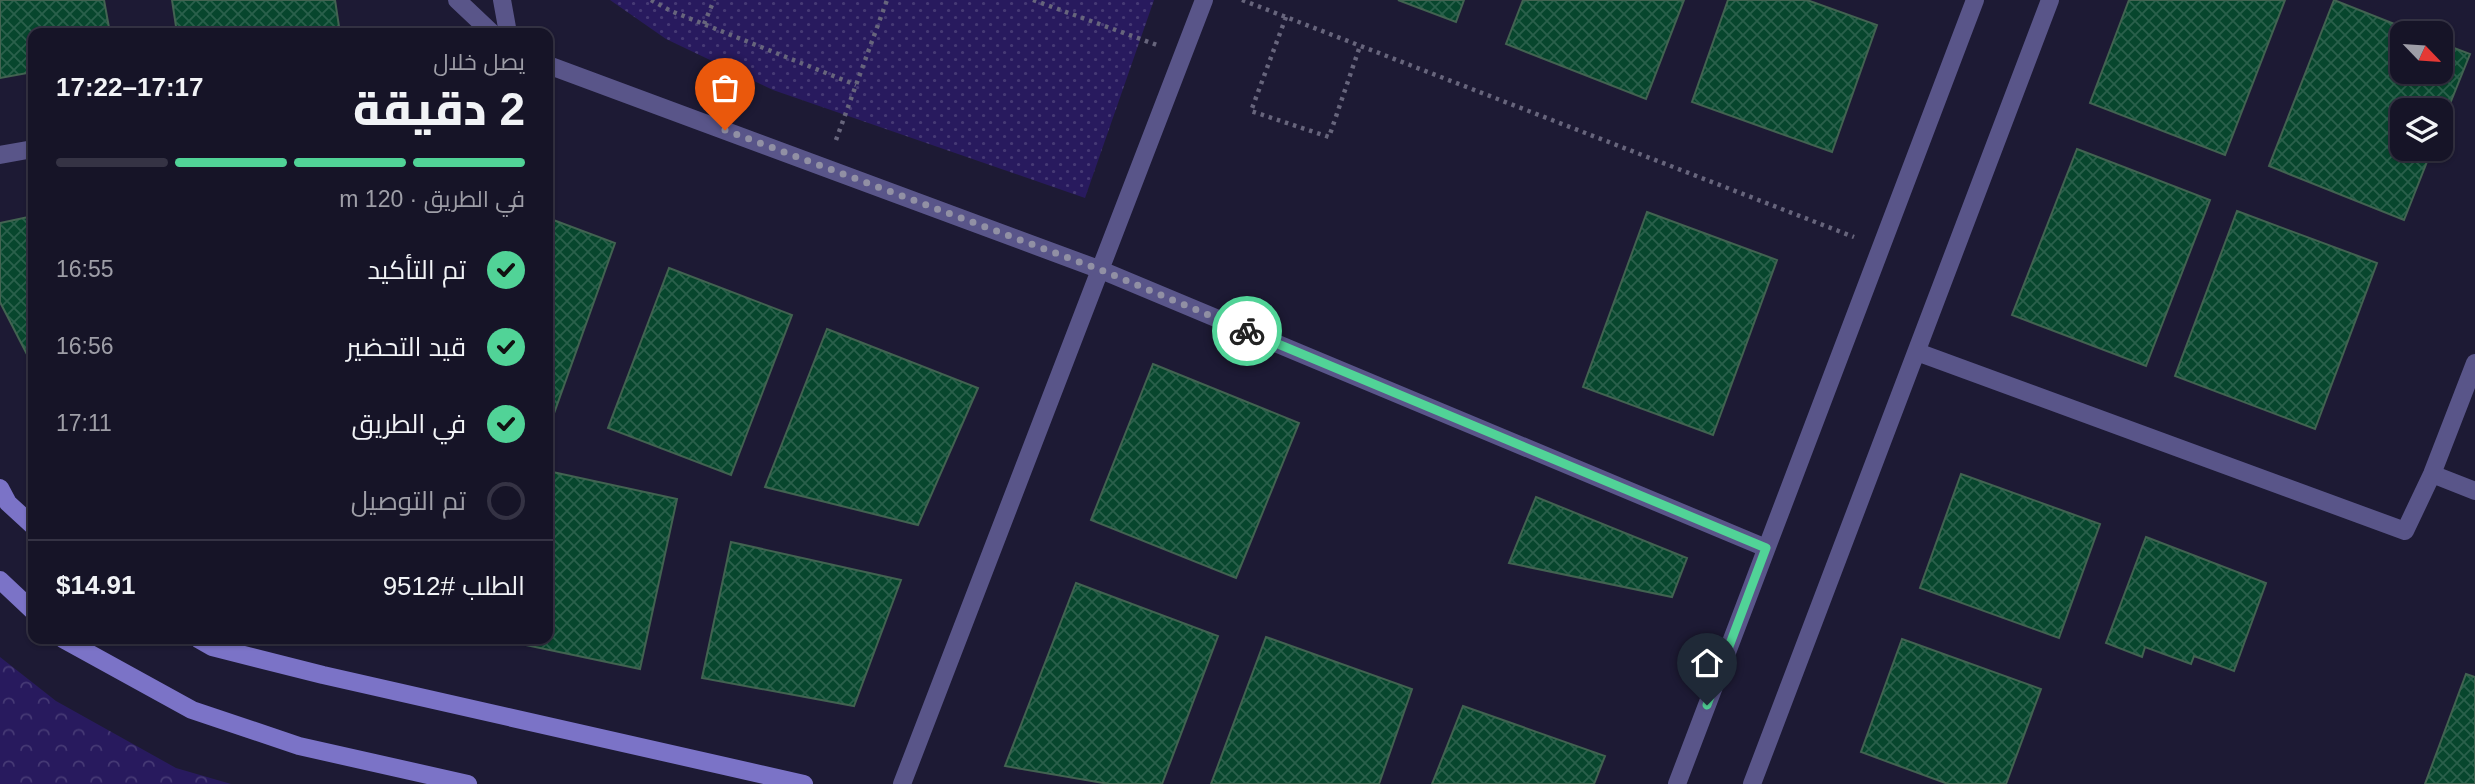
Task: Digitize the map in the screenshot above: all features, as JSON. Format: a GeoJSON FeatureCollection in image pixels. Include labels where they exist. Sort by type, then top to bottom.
{"type":"FeatureCollection","features":[{"type":"Feature","properties":{"kind":"street"},"geometry":{"type":"LineString","coordinates":[[457,0],[487,28]]}},
{"type":"Feature","properties":{"kind":"street"},"geometry":{"type":"LineString","coordinates":[[502,0],[507,28]]}},
{"type":"Feature","properties":{"kind":"street"},"geometry":{"type":"LineString","coordinates":[[902,784],[1204,0]]}},
{"type":"Feature","properties":{"kind":"street"},"geometry":{"type":"LineString","coordinates":[[1677,784],[1975,0]]}},
{"type":"Feature","properties":{"kind":"street"},"geometry":{"type":"LineString","coordinates":[[1752,784],[2050,0]]}},
{"type":"Feature","properties":{"kind":"street"},"geometry":{"type":"LineString","coordinates":[[553,67],[1101,270],[1766,548]]}},
{"type":"Feature","properties":{"kind":"street"},"geometry":{"type":"LineString","coordinates":[[0,155],[28,150]]}},
{"type":"Feature","properties":{"kind":"street"},"geometry":{"type":"LineString","coordinates":[[1917,352],[2406,531],[2432,474],[2475,363]]}},
{"type":"Feature","properties":{"kind":"street"},"geometry":{"type":"LineString","coordinates":[[2432,474],[2475,491]]}},
{"type":"Feature","properties":{"kind":"street"},"geometry":{"type":"LineString","coordinates":[[0,488],[8,503],[28,521]]}},
{"type":"Feature","properties":{"kind":"street"},"geometry":{"type":"LineString","coordinates":[[0,580],[28,606]]}},
{"type":"Feature","properties":{"kind":"street"},"geometry":{"type":"LineString","coordinates":[[72,644],[192,710],[299,746],[468,784]]}},
{"type":"Feature","properties":{"kind":"street"},"geometry":{"type":"LineString","coordinates":[[207,644],[323,675],[804,784]]}},
{"type":"Feature","properties":{"kind":"path"},"geometry":{"type":"LineString","coordinates":[[651,0],[671,11],[856,85]]}},
{"type":"Feature","properties":{"kind":"path"},"geometry":{"type":"LineString","coordinates":[[704,24],[714,0]]}},
{"type":"Feature","properties":{"kind":"path"},"geometry":{"type":"LineString","coordinates":[[826,167],[887,0]]}},
{"type":"Feature","properties":{"kind":"path"},"geometry":{"type":"LineString","coordinates":[[1033,0],[1184,55]]}},
{"type":"Feature","properties":{"kind":"path"},"geometry":{"type":"LineString","coordinates":[[1241,0],[1881,247]]}},
{"type":"Feature","properties":{"kind":"path"},"geometry":{"type":"LineString","coordinates":[[1286,17],[1251,111],[1329,137],[1360,46]]}},
{"type":"Feature","properties":{"kind":"green space"},"geometry":{"type":"Polygon","coordinates":[[[610,0],[1154,0],[1085,198],[773,90],[666,39],[610,0]]]}},
{"type":"Feature","properties":{"kind":"green space"},"geometry":{"type":"Polygon","coordinates":[[[0,657],[56,701],[176,768],[231,784],[0,784],[0,657]]]}},
{"type":"Feature","properties":{"kind":"building"},"geometry":{"type":"Polygon","coordinates":[[[0,0],[104,0],[109,28],[28,28],[28,73],[0,78],[0,0]]]}},
{"type":"Feature","properties":{"kind":"building"},"geometry":{"type":"Polygon","coordinates":[[[172,0],[335,0],[339,28],[176,28],[172,0]]]}},
{"type":"Feature","properties":{"kind":"building"},"geometry":{"type":"Polygon","coordinates":[[[1398,0],[1464,0],[1456,22],[1398,0]]]}},
{"type":"Feature","properties":{"kind":"building"},"geometry":{"type":"Polygon","coordinates":[[[1523,0],[1684,0],[1646,99],[1506,44],[1523,0]]]}},
{"type":"Feature","properties":{"kind":"building"},"geometry":{"type":"Polygon","coordinates":[[[1728,0],[1807,0],[1877,25],[1832,152],[1692,102],[1728,0]]]}},
{"type":"Feature","properties":{"kind":"building"},"geometry":{"type":"Polygon","coordinates":[[[2129,0],[2285,0],[2225,155],[2090,103],[2129,0]]]}},
{"type":"Feature","properties":{"kind":"building"},"geometry":{"type":"Polygon","coordinates":[[[2334,0],[2390,22],[2390,84],[2454,84],[2454,48],[2470,54],[2452,98],[2390,98],[2390,161],[2427,161],[2404,220],[2269,166],[2334,0]]]}},
{"type":"Feature","properties":{"kind":"building"},"geometry":{"type":"Polygon","coordinates":[[[2077,149],[2210,200],[2146,366],[2012,315],[2077,149]]]}},
{"type":"Feature","properties":{"kind":"building"},"geometry":{"type":"Polygon","coordinates":[[[2237,211],[2377,263],[2315,429],[2175,376],[2237,211]]]}},
{"type":"Feature","properties":{"kind":"building"},"geometry":{"type":"Polygon","coordinates":[[[1647,212],[1777,260],[1713,435],[1583,387],[1647,212]]]}},
{"type":"Feature","properties":{"kind":"building"},"geometry":{"type":"Polygon","coordinates":[[[28,217],[28,356],[0,302],[0,223],[28,217]]]}},
{"type":"Feature","properties":{"kind":"building"},"geometry":{"type":"Polygon","coordinates":[[[553,220],[615,243],[553,416],[553,220]]]}},
{"type":"Feature","properties":{"kind":"building"},"geometry":{"type":"Polygon","coordinates":[[[669,268],[792,315],[731,475],[608,428],[669,268]]]}},
{"type":"Feature","properties":{"kind":"building"},"geometry":{"type":"Polygon","coordinates":[[[827,329],[978,388],[918,525],[765,487],[827,329]]]}},
{"type":"Feature","properties":{"kind":"building"},"geometry":{"type":"Polygon","coordinates":[[[1153,364],[1299,423],[1236,578],[1091,520],[1153,364]]]}},
{"type":"Feature","properties":{"kind":"building"},"geometry":{"type":"Polygon","coordinates":[[[553,472],[677,499],[640,669],[521,644],[553,644],[553,472]]]}},
{"type":"Feature","properties":{"kind":"building"},"geometry":{"type":"Polygon","coordinates":[[[1961,474],[2100,524],[2059,638],[1920,588],[1961,474]]]}},
{"type":"Feature","properties":{"kind":"building"},"geometry":{"type":"Polygon","coordinates":[[[1536,497],[1687,558],[1672,597],[1509,563],[1536,497]]]}},
{"type":"Feature","properties":{"kind":"building"},"geometry":{"type":"Polygon","coordinates":[[[2146,537],[2266,583],[2234,671],[2194,656],[2191,664],[2145,647],[2142,657],[2106,643],[2146,537]]]}},
{"type":"Feature","properties":{"kind":"building"},"geometry":{"type":"Polygon","coordinates":[[[731,542],[901,580],[854,706],[702,678],[731,542]]]}},
{"type":"Feature","properties":{"kind":"building"},"geometry":{"type":"Polygon","coordinates":[[[1076,583],[1218,636],[1162,784],[1109,784],[1005,766],[1076,583]]]}},
{"type":"Feature","properties":{"kind":"building"},"geometry":{"type":"Polygon","coordinates":[[[1266,637],[1412,689],[1379,784],[1211,784],[1266,637]]]}},
{"type":"Feature","properties":{"kind":"building"},"geometry":{"type":"Polygon","coordinates":[[[1902,639],[2041,689],[2006,784],[1948,784],[1861,752],[1902,639]]]}},
{"type":"Feature","properties":{"kind":"building"},"geometry":{"type":"Polygon","coordinates":[[[2466,674],[2475,677],[2475,784],[2425,784],[2466,674]]]}},
{"type":"Feature","properties":{"kind":"building"},"geometry":{"type":"Polygon","coordinates":[[[1463,706],[1605,756],[1594,784],[1432,784],[1463,706]]]}},
{"type":"Feature","properties":{"kind":"way so far"},"geometry":{"type":"LineString","coordinates":[[725,130],[1101,270],[1247,331]]}},
{"type":"Feature","properties":{"kind":"route"},"geometry":{"type":"LineString","coordinates":[[1247,331],[1766,548],[1707,705]]}}]}
